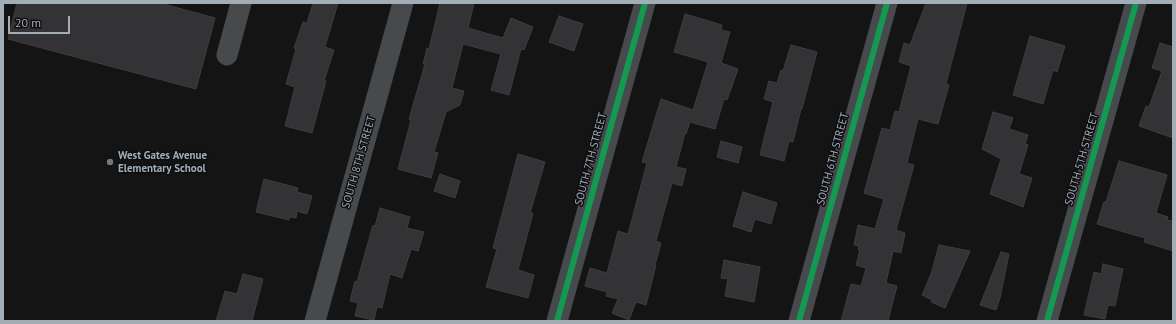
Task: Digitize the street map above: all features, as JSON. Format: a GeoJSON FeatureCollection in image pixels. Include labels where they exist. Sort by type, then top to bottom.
{"type":"FeatureCollection","features":[{"type":"Feature","properties":{"kind":"street"},"geometry":{"type":"LineString","coordinates":[[227,55],[241,3]]}},
{"type":"Feature","properties":{"kind":"street","name":"SOUTH 8TH STREET"},"geometry":{"type":"LineString","coordinates":[[315,321],[403,3]]}},
{"type":"Feature","properties":{"kind":"street","name":"SOUTH 7TH STREET"},"geometry":{"type":"LineString","coordinates":[[557,321],[645,3]]}},
{"type":"Feature","properties":{"kind":"street","name":"SOUTH 6TH STREET"},"geometry":{"type":"LineString","coordinates":[[799,321],[887,3]]}},
{"type":"Feature","properties":{"kind":"street","name":"SOUTH 5TH STREET"},"geometry":{"type":"LineString","coordinates":[[1047,321],[1136,3]]}},
{"type":"Feature","properties":{"kind":"building"},"geometry":{"type":"Polygon","coordinates":[[[17,3],[168,3],[167,5],[215,18],[196,89],[8,39],[17,3]]]}},
{"type":"Feature","properties":{"kind":"building"},"geometry":{"type":"Polygon","coordinates":[[[313,3],[338,3],[325,47],[334,50],[324,81],[326,81],[312,133],[285,126],[295,87],[286,84],[296,49],[294,48],[303,22],[307,23],[313,3]]]}},
{"type":"Feature","properties":{"kind":"building"},"geometry":{"type":"Polygon","coordinates":[[[440,3],[474,3],[468,28],[503,38],[511,18],[533,27],[524,50],[521,49],[509,95],[491,90],[501,54],[463,44],[452,88],[464,91],[460,105],[446,112],[434,152],[438,153],[431,178],[398,169],[411,120],[409,119],[425,64],[423,64],[427,48],[429,49],[440,3]]]}},
{"type":"Feature","properties":{"kind":"building"},"geometry":{"type":"Polygon","coordinates":[[[926,3],[967,3],[946,84],[949,85],[938,124],[918,119],[907,163],[914,165],[896,230],[905,233],[901,253],[893,251],[886,283],[897,286],[888,321],[841,321],[851,284],[861,286],[866,268],[856,265],[860,250],[858,250],[859,246],[854,245],[858,225],[875,229],[884,199],[864,193],[882,128],[890,130],[895,111],[899,112],[911,66],[899,62],[904,43],[910,45],[926,3]]]}},
{"type":"Feature","properties":{"kind":"building"},"geometry":{"type":"Polygon","coordinates":[[[685,14],[722,25],[721,30],[730,32],[721,63],[738,69],[727,100],[724,99],[715,129],[690,122],[686,134],[685,133],[676,167],[686,169],[682,186],[672,183],[656,241],[661,243],[646,305],[636,302],[629,320],[612,313],[618,299],[606,296],[607,292],[585,286],[590,268],[607,273],[618,231],[628,234],[647,163],[642,162],[661,99],[693,110],[708,62],[674,52],[685,14]]]}},
{"type":"Feature","properties":{"kind":"building"},"geometry":{"type":"Polygon","coordinates":[[[559,16],[583,24],[574,51],[549,42],[559,16]]]}},
{"type":"Feature","properties":{"kind":"building"},"geometry":{"type":"Polygon","coordinates":[[[1030,36],[1065,46],[1057,72],[1053,70],[1043,104],[1013,95],[1030,36]]]}},
{"type":"Feature","properties":{"kind":"building"},"geometry":{"type":"Polygon","coordinates":[[[1160,43],[1173,47],[1173,138],[1139,126],[1146,106],[1149,107],[1162,71],[1152,68],[1160,43]]]}},
{"type":"Feature","properties":{"kind":"building"},"geometry":{"type":"Polygon","coordinates":[[[791,45],[817,52],[793,142],[789,141],[784,161],[760,155],[773,102],[764,99],[769,81],[777,83],[781,70],[783,71],[791,45]]]}},
{"type":"Feature","properties":{"kind":"building"},"geometry":{"type":"Polygon","coordinates":[[[993,112],[1013,118],[1009,129],[1028,135],[1025,144],[1028,145],[1019,174],[1032,178],[1023,207],[990,194],[1001,159],[982,149],[993,112]]]}},
{"type":"Feature","properties":{"kind":"building"},"geometry":{"type":"Polygon","coordinates":[[[721,141],[742,147],[738,163],[717,157],[721,141]]]}},
{"type":"Feature","properties":{"kind":"building"},"geometry":{"type":"Polygon","coordinates":[[[518,154],[545,162],[530,213],[533,213],[518,270],[534,275],[528,298],[486,287],[497,249],[493,248],[518,154]]]}},
{"type":"Feature","properties":{"kind":"building"},"geometry":{"type":"Polygon","coordinates":[[[1119,161],[1167,175],[1156,213],[1168,217],[1167,220],[1173,221],[1173,251],[1144,242],[1145,238],[1097,224],[1104,202],[1106,202],[1119,161]]]}},
{"type":"Feature","properties":{"kind":"building"},"geometry":{"type":"Polygon","coordinates":[[[440,174],[460,181],[455,198],[434,191],[440,174]]]}},
{"type":"Feature","properties":{"kind":"building"},"geometry":{"type":"Polygon","coordinates":[[[264,179],[298,188],[297,192],[312,196],[307,214],[297,211],[296,218],[289,217],[289,220],[256,212],[264,179]]]}},
{"type":"Feature","properties":{"kind":"building"},"geometry":{"type":"Polygon","coordinates":[[[743,192],[777,203],[771,224],[755,219],[751,232],[733,226],[743,192]]]}},
{"type":"Feature","properties":{"kind":"building"},"geometry":{"type":"Polygon","coordinates":[[[380,208],[410,217],[407,228],[424,232],[418,251],[411,249],[402,278],[390,274],[382,308],[377,307],[374,320],[355,316],[358,303],[350,301],[373,225],[375,226],[380,208]]]}},
{"type":"Feature","properties":{"kind":"building"},"geometry":{"type":"Polygon","coordinates":[[[939,245],[970,251],[945,308],[931,302],[932,300],[922,295],[931,274],[939,245]]]}},
{"type":"Feature","properties":{"kind":"building"},"geometry":{"type":"Polygon","coordinates":[[[1001,252],[1009,254],[996,310],[980,305],[1001,252]]]}},
{"type":"Feature","properties":{"kind":"building"},"geometry":{"type":"Polygon","coordinates":[[[724,260],[760,267],[754,302],[725,296],[728,279],[721,278],[724,260]]]}},
{"type":"Feature","properties":{"kind":"building"},"geometry":{"type":"Polygon","coordinates":[[[1103,264],[1123,269],[1115,306],[1108,305],[1105,319],[1084,315],[1094,272],[1101,274],[1103,264]]]}},
{"type":"Feature","properties":{"kind":"building"},"geometry":{"type":"Polygon","coordinates":[[[243,274],[263,279],[252,321],[216,321],[225,291],[237,294],[243,274]]]}},
{"type":"Feature","properties":{"kind":"cycle path"},"geometry":{"type":"LineString","coordinates":[[557,321],[645,3]]}},
{"type":"Feature","properties":{"kind":"cycle path"},"geometry":{"type":"LineString","coordinates":[[799,321],[887,3]]}},
{"type":"Feature","properties":{"kind":"cycle path"},"geometry":{"type":"LineString","coordinates":[[1047,321],[1136,3]]}},
{"type":"Feature","properties":{"kind":"place","name":"West Gates Avenue Elementary School"},"geometry":{"type":"Point","coordinates":[110,162]}}]}
